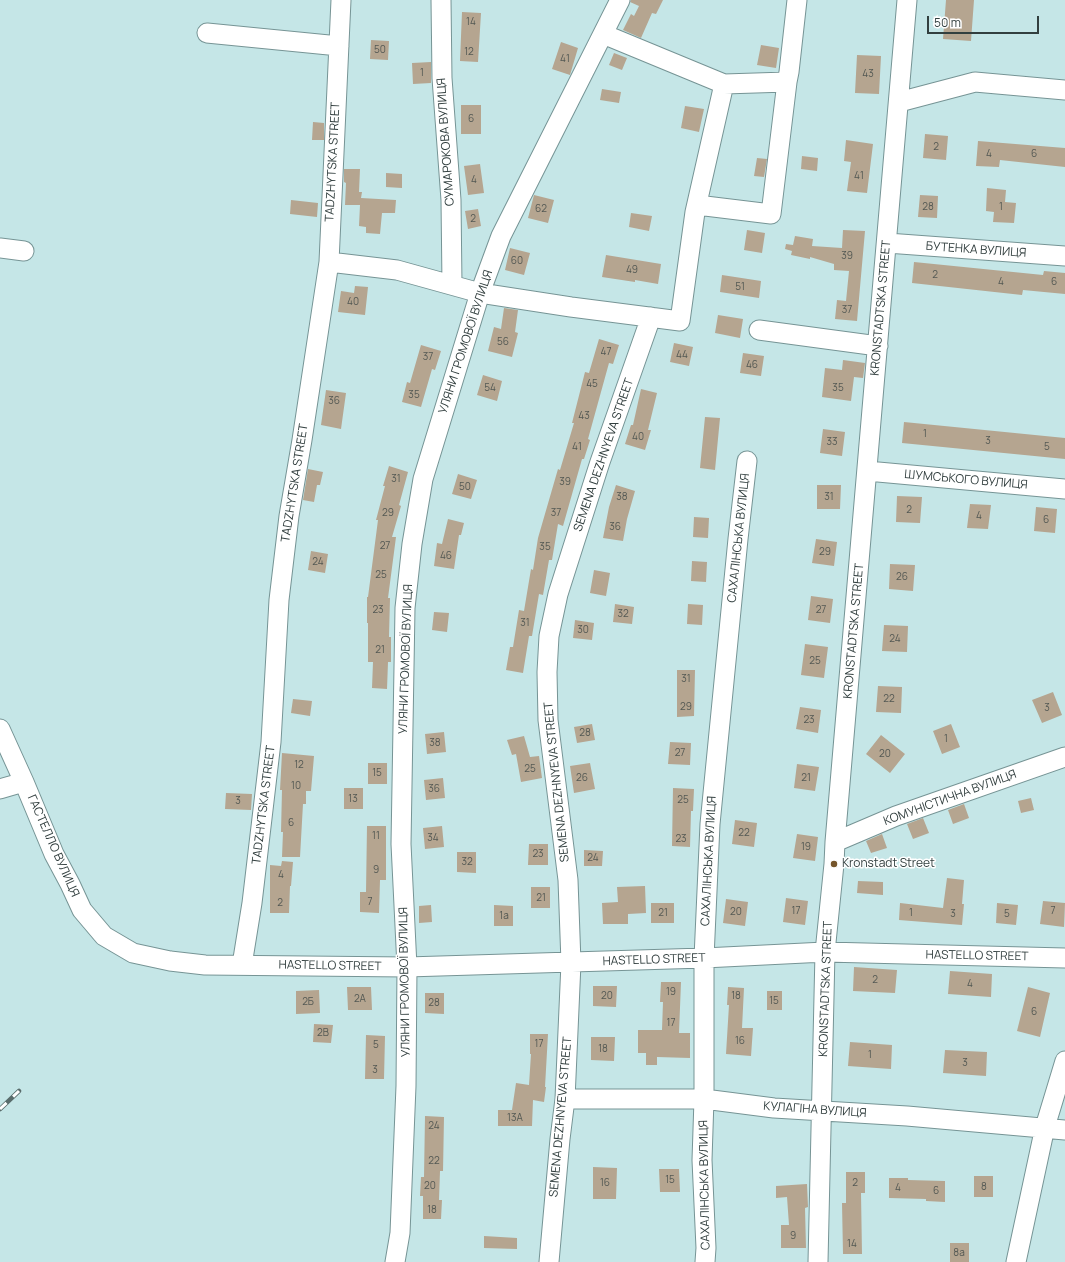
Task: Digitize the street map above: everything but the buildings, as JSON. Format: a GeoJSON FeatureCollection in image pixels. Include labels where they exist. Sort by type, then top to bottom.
{"type":"FeatureCollection","features":[{"type":"Feature","properties":{"kind":"street","name":"TADZHYTSKA STREET"},"geometry":{"type":"LineString","coordinates":[[242,965],[252,903],[272,742],[279,600],[289,516],[329,262],[341,0]]}},
{"type":"Feature","properties":{"kind":"street","name":"СУМАРОКОВА ВУЛИЦЯ"},"geometry":{"type":"LineString","coordinates":[[441,0],[442,78],[451,200],[452,285]]}},
{"type":"Feature","properties":{"kind":"street","name":"УЛЯНИ ГРОМОВОЇ ВУЛИЦЯ"},"geometry":{"type":"LineString","coordinates":[[395,1262],[400,1233],[405,1122],[407,967],[401,844],[405,608],[412,544],[423,479],[480,293],[501,236],[620,0]]}},
{"type":"Feature","properties":{"kind":"street"},"geometry":{"type":"LineString","coordinates":[[697,205],[771,214],[786,82],[789,72],[796,0]]}},
{"type":"Feature","properties":{"kind":"street","name":"KRONSTADTSKA STREET"},"geometry":{"type":"LineString","coordinates":[[818,1262],[825,952],[834,864],[907,0]]}},
{"type":"Feature","properties":{"kind":"street"},"geometry":{"type":"LineString","coordinates":[[207,33],[339,46]]}},
{"type":"Feature","properties":{"kind":"street"},"geometry":{"type":"LineString","coordinates":[[603,34],[724,84],[786,82]]}},
{"type":"Feature","properties":{"kind":"street"},"geometry":{"type":"LineString","coordinates":[[899,102],[975,82],[1065,90]]}},
{"type":"Feature","properties":{"kind":"street"},"geometry":{"type":"LineString","coordinates":[[329,262],[397,270],[480,293],[680,321],[697,205],[724,84]]}},
{"type":"Feature","properties":{"kind":"street","name":"БУТЕНКА ВУЛИЦЯ"},"geometry":{"type":"LineString","coordinates":[[887,243],[1065,256]]}},
{"type":"Feature","properties":{"kind":"street"},"geometry":{"type":"LineString","coordinates":[[0,248],[24,251]]}},
{"type":"Feature","properties":{"kind":"street","name":"SEMENA DEZHNYEVA STREET"},"geometry":{"type":"LineString","coordinates":[[549,1262],[565,1099],[571,963],[568,880],[548,720],[547,672],[549,636],[558,594],[600,462],[651,317]]}},
{"type":"Feature","properties":{"kind":"street"},"geometry":{"type":"LineString","coordinates":[[759,330],[878,346]]}},
{"type":"Feature","properties":{"kind":"street","name":"САХАЛІНСЬКА ВУЛИЦЯ"},"geometry":{"type":"LineString","coordinates":[[705,1262],[706,1248],[702,1160],[704,1099],[704,958],[710,824],[747,461]]}},
{"type":"Feature","properties":{"kind":"street","name":"ШУМСЬКОГО ВУЛИЦЯ"},"geometry":{"type":"LineString","coordinates":[[867,471],[1065,490]]}},
{"type":"Feature","properties":{"kind":"street","name":"ГАСТЕЛЛО ВУЛИЦЯ"},"geometry":{"type":"LineString","coordinates":[[0,729],[54,854],[82,910],[104,936],[133,953],[170,961],[205,965],[242,965]]}},
{"type":"Feature","properties":{"kind":"street","name":"КОМУНІСТИЧНА ВУЛИЦЯ"},"geometry":{"type":"LineString","coordinates":[[835,842],[896,816],[1065,757]]}},
{"type":"Feature","properties":{"kind":"street"},"geometry":{"type":"LineString","coordinates":[[0,789],[24,782]]}},
{"type":"Feature","properties":{"kind":"street","name":"HASTELLO STREET"},"geometry":{"type":"LineString","coordinates":[[242,965],[407,967],[571,963],[825,952],[1065,958]]}},
{"type":"Feature","properties":{"kind":"street"},"geometry":{"type":"LineString","coordinates":[[1016,1262],[1045,1128],[1065,1061]]}},
{"type":"Feature","properties":{"kind":"street","name":"КУЛАГІНА ВУЛИЦЯ"},"geometry":{"type":"LineString","coordinates":[[565,1099],[704,1099],[774,1108],[906,1116],[1065,1130]]}},
{"type":"Feature","properties":{"kind":"railway"},"geometry":{"type":"LineString","coordinates":[[0,1109],[19,1091]]}},
{"type":"Feature","properties":{"kind":"place","name":"Kronstadt Street"},"geometry":{"type":"Point","coordinates":[834,864]}}]}
